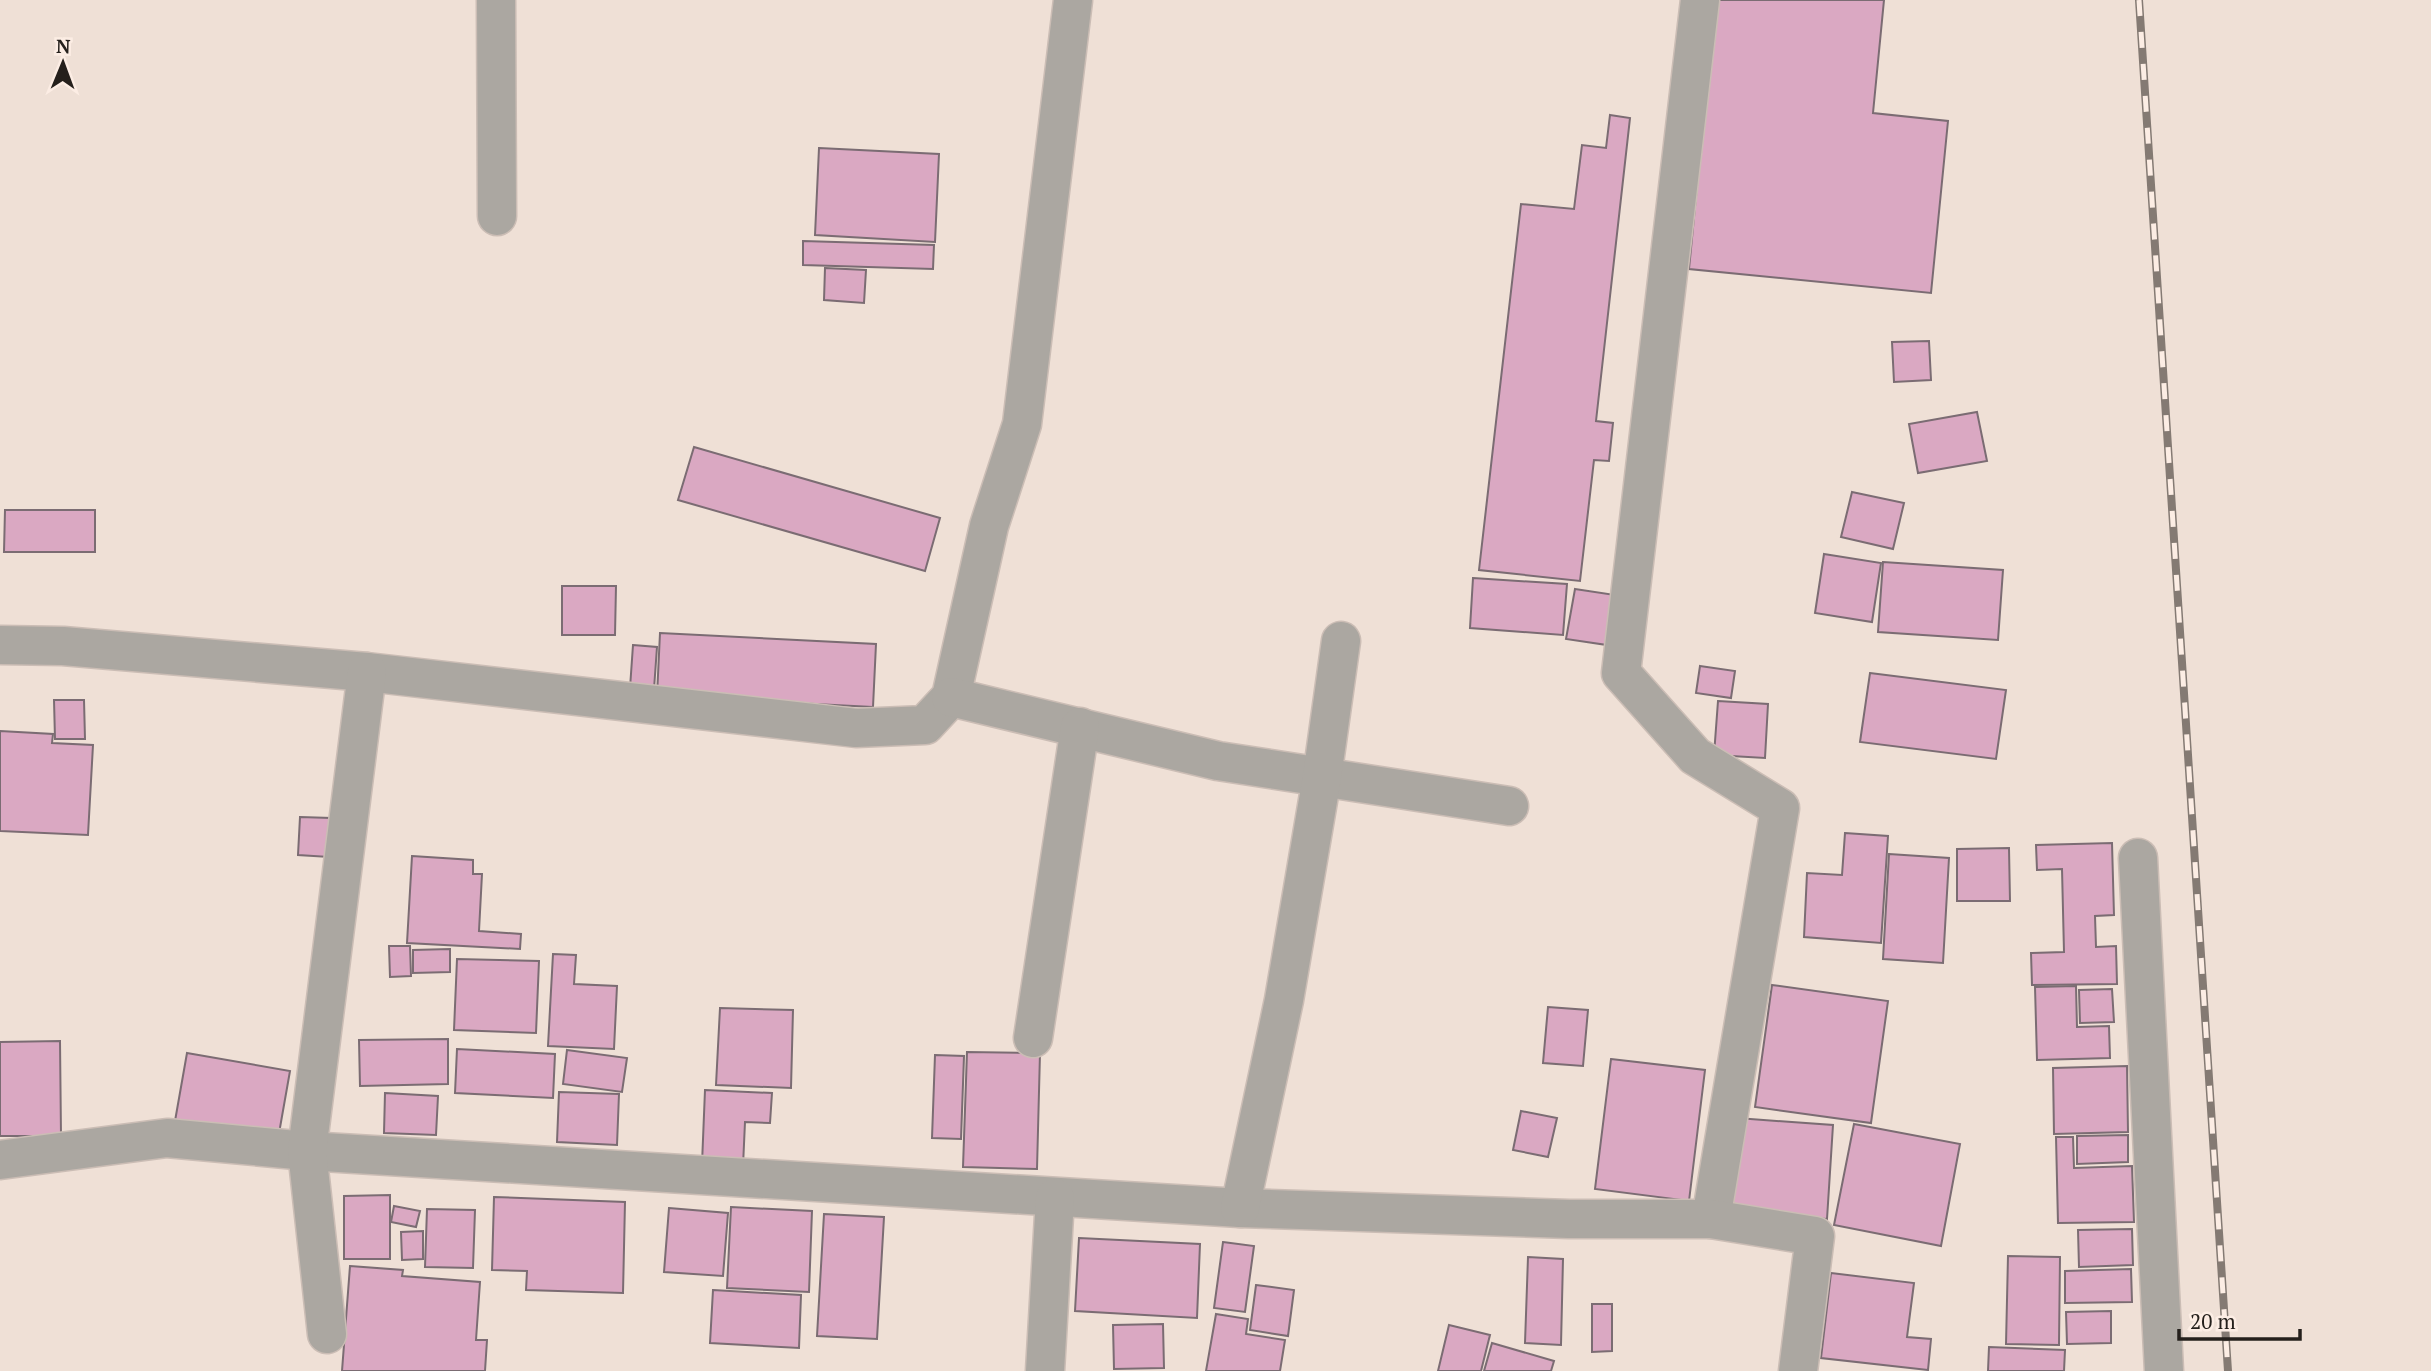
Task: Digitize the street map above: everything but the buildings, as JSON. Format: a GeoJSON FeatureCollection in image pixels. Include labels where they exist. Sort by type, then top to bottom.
{"type":"FeatureCollection","features":[{"type":"Feature","properties":{"kind":"street"},"geometry":{"type":"LineString","coordinates":[[496,0],[497,216]]}},
{"type":"Feature","properties":{"kind":"street"},"geometry":{"type":"LineString","coordinates":[[0,645],[63,646],[367,672],[856,727],[925,725],[951,696],[989,527],[1022,424],[1073,0]]}},
{"type":"Feature","properties":{"kind":"street"},"geometry":{"type":"LineString","coordinates":[[1700,0],[1621,673],[1695,756],[1780,808],[1711,1219]]}},
{"type":"Feature","properties":{"kind":"street"},"geometry":{"type":"LineString","coordinates":[[1240,1208],[1284,1000],[1322,777],[1341,641]]}},
{"type":"Feature","properties":{"kind":"street"},"geometry":{"type":"LineString","coordinates":[[327,1334],[307,1151],[367,672]]}},
{"type":"Feature","properties":{"kind":"street"},"geometry":{"type":"LineString","coordinates":[[951,696],[1218,761],[1509,806]]}},
{"type":"Feature","properties":{"kind":"street"},"geometry":{"type":"LineString","coordinates":[[1033,1038],[1080,727]]}},
{"type":"Feature","properties":{"kind":"street"},"geometry":{"type":"LineString","coordinates":[[2138,858],[2164,1371]]}},
{"type":"Feature","properties":{"kind":"street"},"geometry":{"type":"LineString","coordinates":[[0,1160],[167,1138],[307,1151],[1240,1208],[1569,1219],[1711,1219],[1815,1236],[1798,1371]]}},
{"type":"Feature","properties":{"kind":"street"},"geometry":{"type":"LineString","coordinates":[[1045,1371],[1055,1198]]}},
{"type":"Feature","properties":{"kind":"railway"},"geometry":{"type":"LineString","coordinates":[[2139,0],[2228,1371]]}}]}
